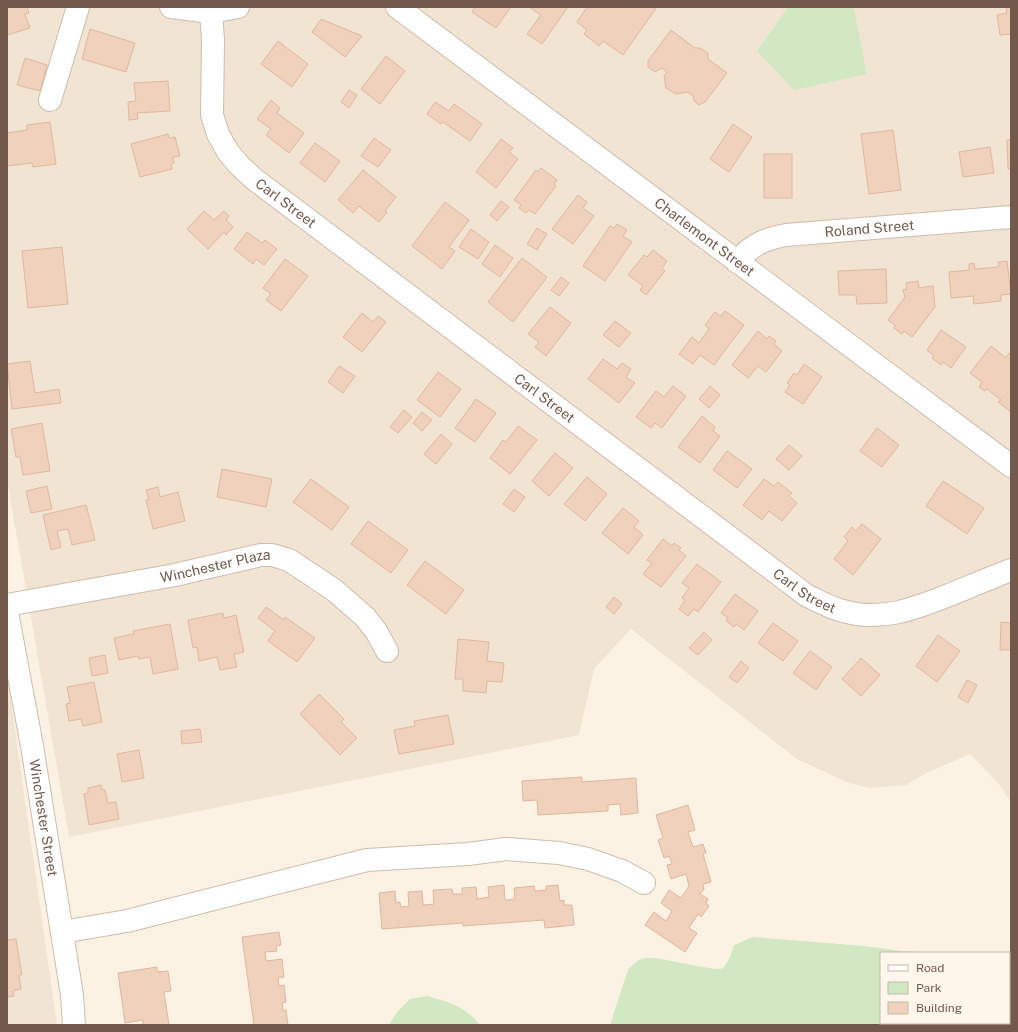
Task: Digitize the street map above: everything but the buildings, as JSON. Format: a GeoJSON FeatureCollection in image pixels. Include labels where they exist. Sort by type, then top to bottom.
{"type":"FeatureCollection","features":[{"type":"Feature","properties":{"kind":"street"},"geometry":{"type":"LineString","coordinates":[[50,100],[78,7]]}},
{"type":"Feature","properties":{"kind":"street"},"geometry":{"type":"LineString","coordinates":[[171,7],[211,12],[238,7]]}},
{"type":"Feature","properties":{"kind":"street","name":"Charlemont Street"},"geometry":{"type":"LineString","coordinates":[[398,7],[1011,466]]}},
{"type":"Feature","properties":{"kind":"street","name":"Carl Street"},"geometry":{"type":"LineString","coordinates":[[211,12],[213,46],[212,115],[218,134],[240,166],[254,179],[806,595],[825,605],[843,611],[880,616],[900,613],[918,607],[1011,570]]}},
{"type":"Feature","properties":{"kind":"street","name":"Roland Street"},"geometry":{"type":"LineString","coordinates":[[737,262],[757,243],[786,235],[1011,217]]}},
{"type":"Feature","properties":{"kind":"street","name":"Winchester Plaza"},"geometry":{"type":"LineString","coordinates":[[7,605],[174,575],[261,555],[272,555],[292,562],[356,608],[376,630],[387,651]]}},
{"type":"Feature","properties":{"kind":"street","name":"Winchester Street"},"geometry":{"type":"LineString","coordinates":[[7,612],[27,711],[62,932],[74,1025]]}},
{"type":"Feature","properties":{"kind":"street"},"geometry":{"type":"LineString","coordinates":[[62,932],[127,921],[367,860],[468,854],[506,849],[559,853],[588,858],[622,871],[644,882]]}},
{"type":"Feature","properties":{"kind":"shaded area"},"geometry":{"type":"Polygon","coordinates":[[[7,7],[788,7],[757,51],[867,74],[854,7],[1011,7],[1011,802],[998,783],[970,754],[924,774],[906,785],[870,788],[849,783],[797,759],[631,629],[594,669],[579,735],[69,837],[7,479],[7,7]]]}},
{"type":"Feature","properties":{"kind":"shaded area"},"geometry":{"type":"Polygon","coordinates":[[[7,673],[57,1025],[7,1025],[7,673]]]}},
{"type":"Feature","properties":{"kind":"green space"},"geometry":{"type":"Polygon","coordinates":[[[788,7],[854,7],[867,74],[794,90],[757,51],[788,7]]]}},
{"type":"Feature","properties":{"kind":"green space"},"geometry":{"type":"Polygon","coordinates":[[[753,937],[921,952],[880,952],[880,1024],[972,1025],[610,1025],[628,970],[638,960],[643,958],[663,959],[718,969],[725,966],[734,945],[753,937]]]}},
{"type":"Feature","properties":{"kind":"green space"},"geometry":{"type":"Polygon","coordinates":[[[427,996],[450,1003],[462,1009],[474,1018],[480,1025],[389,1025],[397,1012],[410,999],[427,996]]]}}]}
